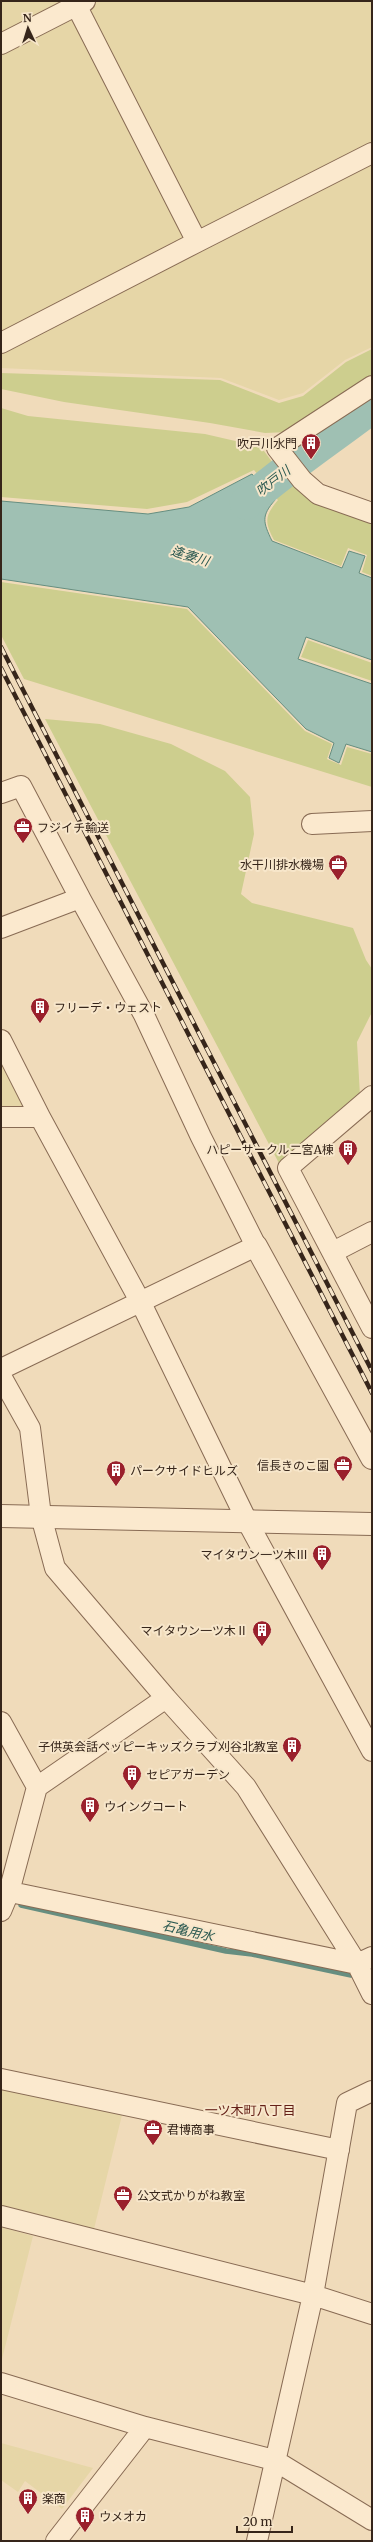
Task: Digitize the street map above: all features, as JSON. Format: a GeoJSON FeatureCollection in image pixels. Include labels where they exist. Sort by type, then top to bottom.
{"type":"FeatureCollection","features":[{"type":"Feature","properties":{"kind":"street"},"geometry":{"type":"LineString","coordinates":[[1,44],[78,3],[196,242]]}},
{"type":"Feature","properties":{"kind":"street"},"geometry":{"type":"LineString","coordinates":[[1,343],[372,153]]}},
{"type":"Feature","properties":{"kind":"street"},"geometry":{"type":"LineString","coordinates":[[372,386],[277,448],[302,480],[318,494],[372,514]]}},
{"type":"Feature","properties":{"kind":"street"},"geometry":{"type":"LineString","coordinates":[[1,793],[21,786],[144,1015],[201,1137],[256,1246],[372,1458]]}},
{"type":"Feature","properties":{"kind":"street"},"geometry":{"type":"LineString","coordinates":[[312,824],[372,821]]}},
{"type":"Feature","properties":{"kind":"street"},"geometry":{"type":"LineString","coordinates":[[1,928],[80,898]]}},
{"type":"Feature","properties":{"kind":"street"},"geometry":{"type":"LineString","coordinates":[[1,1040],[40,1117],[141,1303],[247,1521],[372,1751]]}},
{"type":"Feature","properties":{"kind":"street"},"geometry":{"type":"LineString","coordinates":[[372,1096],[288,1168],[372,1328]]}},
{"type":"Feature","properties":{"kind":"street"},"geometry":{"type":"LineString","coordinates":[[1,1117],[40,1117]]}},
{"type":"Feature","properties":{"kind":"street"},"geometry":{"type":"LineString","coordinates":[[333,1252],[372,1232]]}},
{"type":"Feature","properties":{"kind":"street"},"geometry":{"type":"LineString","coordinates":[[1,1369],[141,1303],[256,1246]]}},
{"type":"Feature","properties":{"kind":"street"},"geometry":{"type":"LineString","coordinates":[[1,1376],[30,1428],[41,1516],[55,1568],[166,1698],[246,1787],[364,1960],[372,1994]]}},
{"type":"Feature","properties":{"kind":"street"},"geometry":{"type":"LineString","coordinates":[[1,1516],[372,1524]]}},
{"type":"Feature","properties":{"kind":"street"},"geometry":{"type":"LineString","coordinates":[[1,1911],[5,1891],[37,1787],[166,1698]]}},
{"type":"Feature","properties":{"kind":"street"},"geometry":{"type":"LineString","coordinates":[[1,1722],[37,1787]]}},
{"type":"Feature","properties":{"kind":"street"},"geometry":{"type":"LineString","coordinates":[[5,1891],[364,1960]]}},
{"type":"Feature","properties":{"kind":"street"},"geometry":{"type":"LineString","coordinates":[[1,2079],[339,2150]]}},
{"type":"Feature","properties":{"kind":"street"},"geometry":{"type":"LineString","coordinates":[[257,2541],[312,2295],[347,2103],[372,2091]]}},
{"type":"Feature","properties":{"kind":"street"},"geometry":{"type":"LineString","coordinates":[[1,2216],[312,2295],[372,2314]]}},
{"type":"Feature","properties":{"kind":"street"},"geometry":{"type":"LineString","coordinates":[[1,2384],[145,2427],[274,2460],[372,2520]]}},
{"type":"Feature","properties":{"kind":"street"},"geometry":{"type":"LineString","coordinates":[[56,2541],[145,2427]]}},
{"type":"Feature","properties":{"kind":"shaded area"},"geometry":{"type":"Polygon","coordinates":[[[1,1],[70,1],[1,39],[1,1]]]}},
{"type":"Feature","properties":{"kind":"shaded area"},"geometry":{"type":"Polygon","coordinates":[[[95,1],[372,1],[372,145],[201,234],[81,9],[95,1]]]}},
{"type":"Feature","properties":{"kind":"shaded area"},"geometry":{"type":"Polygon","coordinates":[[[75,11],[188,239],[1,335],[1,49],[75,11]]]}},
{"type":"Feature","properties":{"kind":"shaded area"},"geometry":{"type":"Polygon","coordinates":[[[372,160],[372,347],[345,360],[303,393],[279,400],[221,378],[1,368],[1,350],[372,160]]]}},
{"type":"Feature","properties":{"kind":"shaded area"},"geometry":{"type":"Polygon","coordinates":[[[1,1043],[34,1107],[1,1107],[1,1043]]]}},
{"type":"Feature","properties":{"kind":"shaded area"},"geometry":{"type":"Polygon","coordinates":[[[1,2088],[122,2115],[94,2229],[1,2206],[1,2088]]]}},
{"type":"Feature","properties":{"kind":"shaded area"},"geometry":{"type":"Polygon","coordinates":[[[1,2227],[33,2236],[1,2363],[1,2227]]]}},
{"type":"Feature","properties":{"kind":"shaded area"},"geometry":{"type":"Polygon","coordinates":[[[1,2443],[93,2468],[62,2509],[25,2481],[18,2492],[1,2480],[1,2443]]]}},
{"type":"Feature","properties":{"kind":"green space"},"geometry":{"type":"Polygon","coordinates":[[[372,349],[372,380],[289,432],[265,433],[210,423],[64,402],[1,389],[1,373],[220,380],[279,403],[303,396],[346,362],[372,349]]]}},
{"type":"Feature","properties":{"kind":"green space"},"geometry":{"type":"Polygon","coordinates":[[[1,408],[28,416],[205,434],[261,447],[273,463],[258,475],[254,470],[187,502],[147,509],[1,497],[1,408]]]}},
{"type":"Feature","properties":{"kind":"green space"},"geometry":{"type":"Polygon","coordinates":[[[290,483],[315,499],[372,520],[372,576],[362,572],[367,555],[348,548],[341,566],[274,540],[267,523],[270,510],[278,500],[273,495],[290,483]]]}},
{"type":"Feature","properties":{"kind":"green space"},"geometry":{"type":"Polygon","coordinates":[[[1,582],[187,609],[305,731],[332,744],[327,759],[341,765],[347,747],[372,754],[372,787],[24,679],[1,635],[1,582]]]}},
{"type":"Feature","properties":{"kind":"green space"},"geometry":{"type":"Polygon","coordinates":[[[308,640],[372,663],[372,681],[301,657],[308,640]]]}},
{"type":"Feature","properties":{"kind":"green space"},"geometry":{"type":"Polygon","coordinates":[[[45,719],[100,724],[171,744],[225,771],[250,797],[254,834],[241,894],[252,903],[353,928],[366,960],[372,969],[372,1012],[357,1042],[360,1096],[281,1167],[45,719]]]}},
{"type":"Feature","properties":{"kind":"water","name":"逢妻川"},"geometry":{"type":"Polygon","coordinates":[[[275,467],[288,481],[270,494],[275,500],[267,510],[265,524],[272,541],[342,568],[349,551],[365,556],[359,573],[372,578],[372,660],[306,637],[298,659],[372,684],[372,752],[346,744],[339,763],[329,758],[334,743],[306,729],[188,607],[1,579],[1,501],[148,514],[189,507],[252,474],[258,481],[275,467]]]}},
{"type":"Feature","properties":{"kind":"waterway","name":"吹戸川"},"geometry":{"type":"LineString","coordinates":[[246,503],[292,466],[372,407]]}},
{"type":"Feature","properties":{"kind":"waterway","name":"石亀用水"},"geometry":{"type":"LineString","coordinates":[[21,1905],[226,1951],[252,1954],[351,1975]]}},
{"type":"Feature","properties":{"kind":"railway"},"geometry":{"type":"LineString","coordinates":[[1,647],[372,1371]]}},
{"type":"Feature","properties":{"kind":"railway"},"geometry":{"type":"LineString","coordinates":[[1,668],[372,1393]]}},
{"type":"Feature","properties":{"kind":"place","name":"吹戸川水門"},"geometry":{"type":"Point","coordinates":[311,460]}},
{"type":"Feature","properties":{"kind":"place","name":"フジイチ輸送"},"geometry":{"type":"Point","coordinates":[23,844]}},
{"type":"Feature","properties":{"kind":"place","name":"水干川排水機場"},"geometry":{"type":"Point","coordinates":[338,881]}},
{"type":"Feature","properties":{"kind":"place","name":"フリーデ・ウェスト"},"geometry":{"type":"Point","coordinates":[40,1024]}},
{"type":"Feature","properties":{"kind":"place","name":"ハピーサークル二宮A棟"},"geometry":{"type":"Point","coordinates":[348,1166]}},
{"type":"Feature","properties":{"kind":"place","name":"信長きのこ園"},"geometry":{"type":"Point","coordinates":[343,1482]}},
{"type":"Feature","properties":{"kind":"place","name":"パークサイドヒルズ"},"geometry":{"type":"Point","coordinates":[116,1487]}},
{"type":"Feature","properties":{"kind":"place","name":"マイタウン一ツ木Ⅲ"},"geometry":{"type":"Point","coordinates":[322,1571]}},
{"type":"Feature","properties":{"kind":"place","name":"マイタウン一ツ木Ⅱ"},"geometry":{"type":"Point","coordinates":[262,1647]}},
{"type":"Feature","properties":{"kind":"place","name":"子供英会話ペッピーキッズクラブ刈谷北教室"},"geometry":{"type":"Point","coordinates":[292,1763]}},
{"type":"Feature","properties":{"kind":"place","name":"セピアガーデン"},"geometry":{"type":"Point","coordinates":[132,1791]}},
{"type":"Feature","properties":{"kind":"place","name":"ウイングコート"},"geometry":{"type":"Point","coordinates":[90,1823]}},
{"type":"Feature","properties":{"kind":"place","name":"君博商事"},"geometry":{"type":"Point","coordinates":[153,2146]}},
{"type":"Feature","properties":{"kind":"place","name":"公文式かりがね教室"},"geometry":{"type":"Point","coordinates":[123,2212]}},
{"type":"Feature","properties":{"kind":"place","name":"楽商"},"geometry":{"type":"Point","coordinates":[28,2515]}},
{"type":"Feature","properties":{"kind":"place","name":"ウメオカ"},"geometry":{"type":"Point","coordinates":[85,2533]}},
{"type":"Feature","properties":{"kind":"district","name":"一ツ木町八丁目"},"geometry":{"type":"Point","coordinates":[250,2110]}}]}
